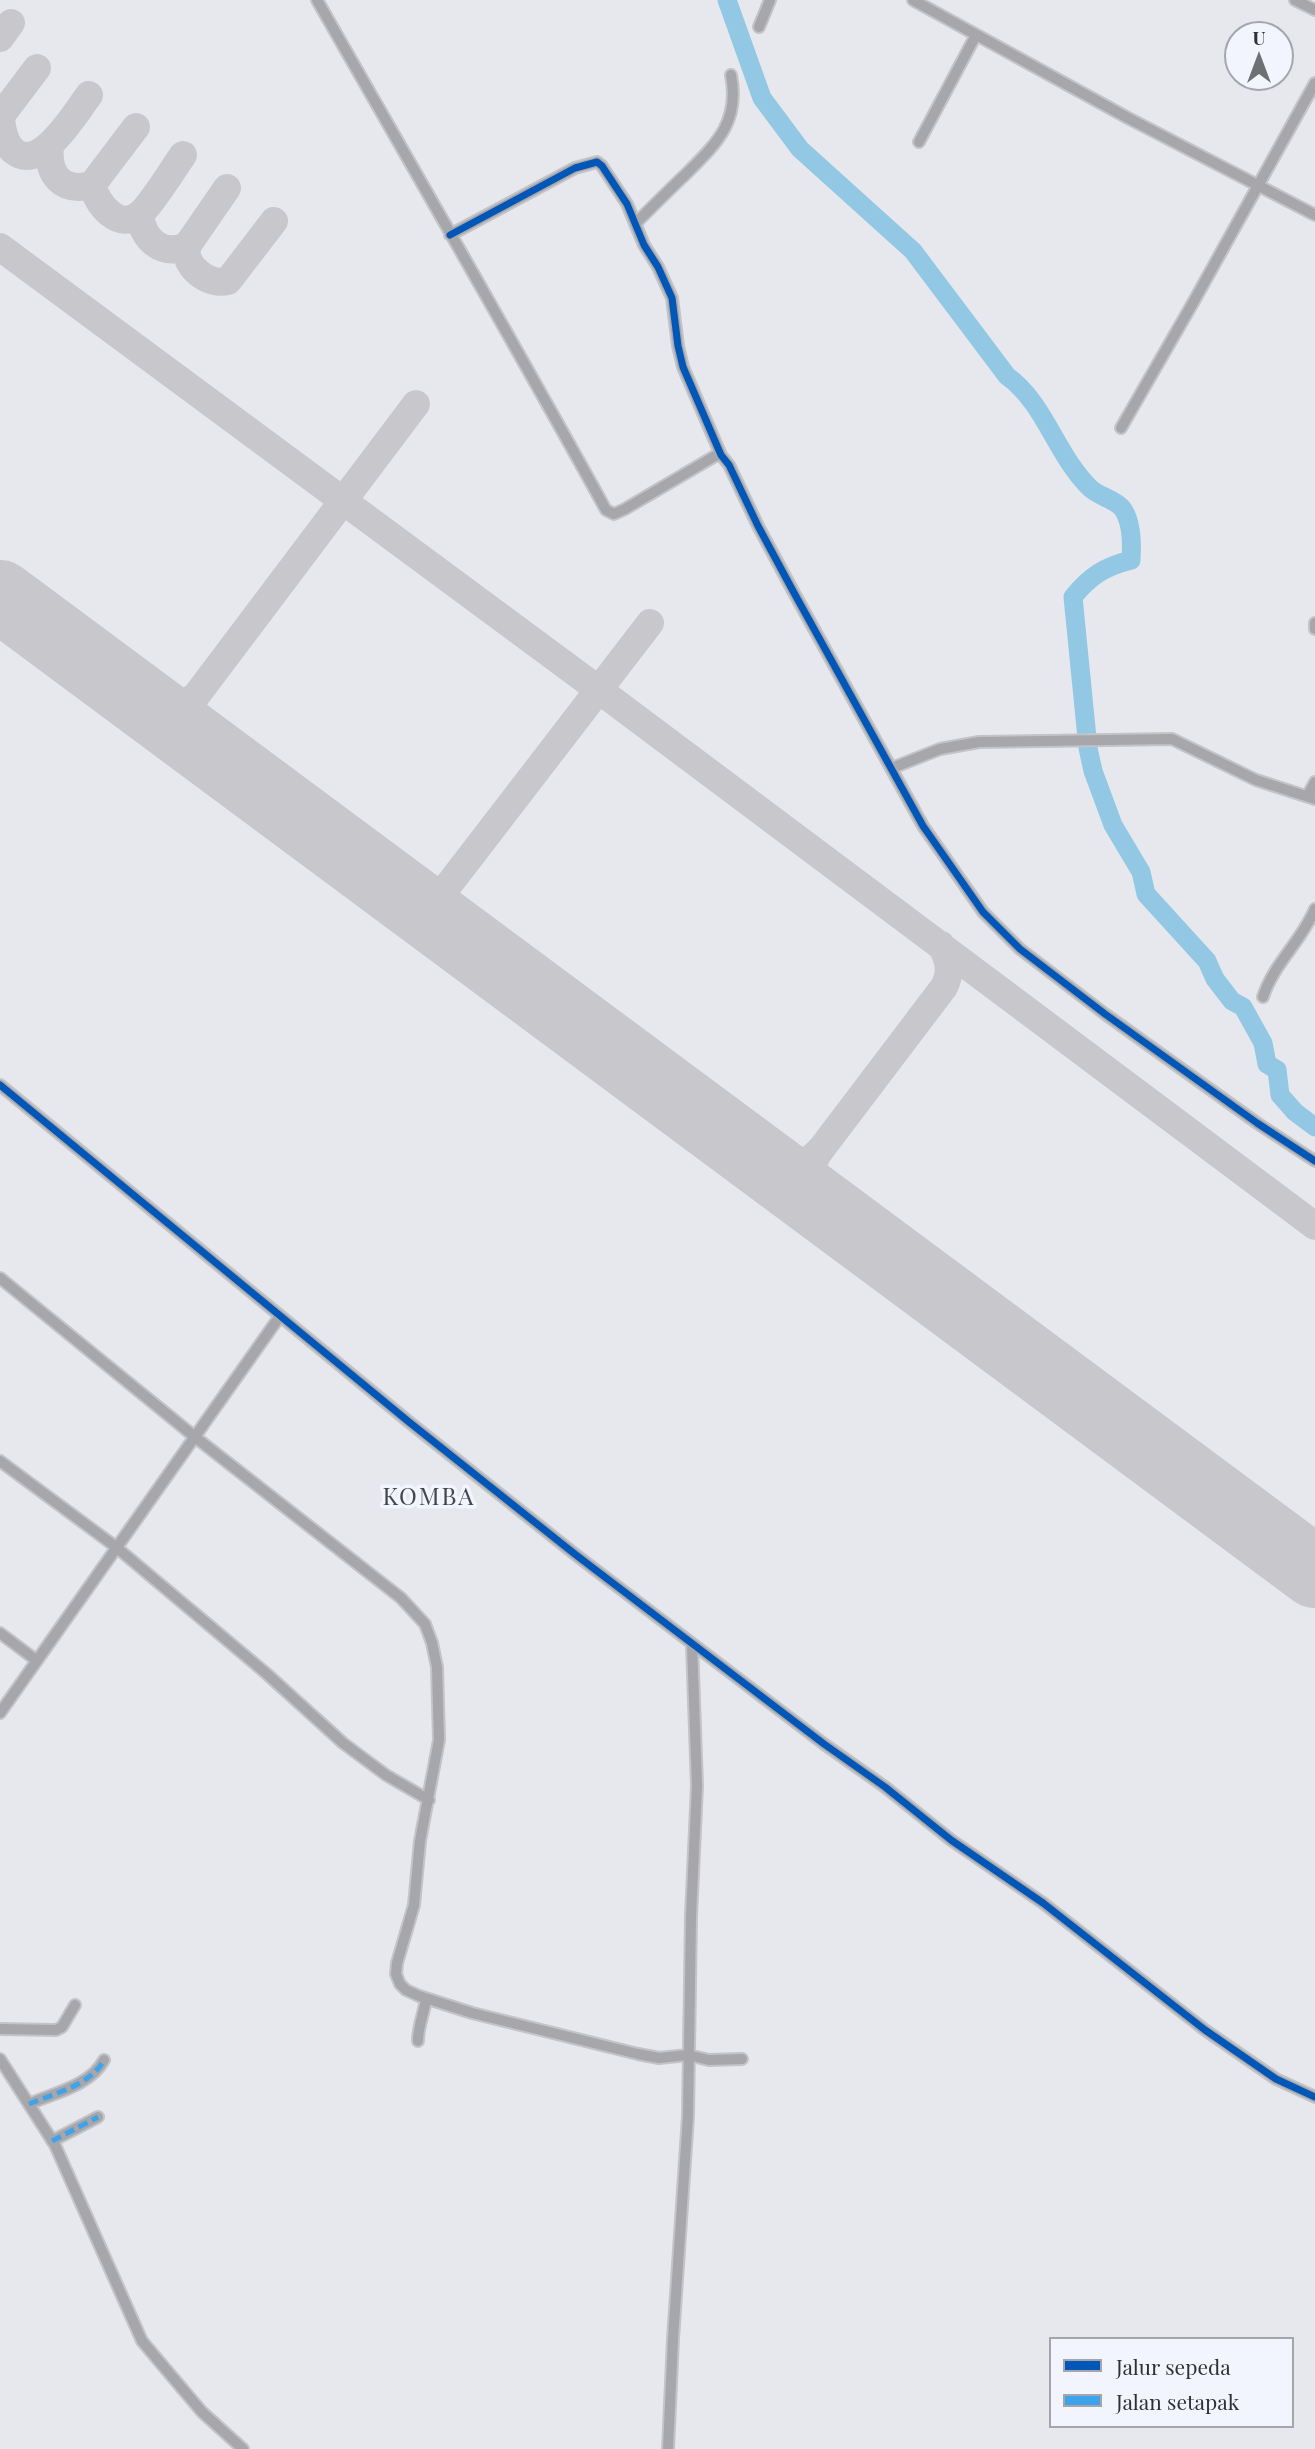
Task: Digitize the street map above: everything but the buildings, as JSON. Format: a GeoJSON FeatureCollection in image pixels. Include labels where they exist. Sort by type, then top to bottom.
{"type":"FeatureCollection","features":[{"type":"Feature","properties":{"kind":"street"},"geometry":{"type":"LineString","coordinates":[[317,0],[606,510],[614,514],[625,509],[721,455]]}},
{"type":"Feature","properties":{"kind":"street"},"geometry":{"type":"LineString","coordinates":[[758,27],[770,0]]}},
{"type":"Feature","properties":{"kind":"street"},"geometry":{"type":"LineString","coordinates":[[913,0],[1315,215]]}},
{"type":"Feature","properties":{"kind":"street"},"geometry":{"type":"LineString","coordinates":[[1301,1],[1315,10]]}},
{"type":"Feature","properties":{"kind":"street"},"geometry":{"type":"LineString","coordinates":[[919,142],[976,35]]}},
{"type":"Feature","properties":{"kind":"street"},"geometry":{"type":"LineString","coordinates":[[635,224],[707,155],[727,126],[734,106],[732,75]]}},
{"type":"Feature","properties":{"kind":"street"},"geometry":{"type":"LineString","coordinates":[[1121,428],[1315,83]]}},
{"type":"Feature","properties":{"kind":"street"},"geometry":{"type":"LineString","coordinates":[[450,235],[575,168],[597,162],[602,166],[627,204],[644,245],[658,267],[672,298],[683,367],[721,455],[729,465],[758,526],[859,714],[923,826],[983,912],[1006,936],[1105,1014],[1257,1123],[1315,1161]]}},
{"type":"Feature","properties":{"kind":"street"},"geometry":{"type":"LineString","coordinates":[[1315,623],[1315,629]]}},
{"type":"Feature","properties":{"kind":"street"},"geometry":{"type":"LineString","coordinates":[[892,768],[940,749],[979,742],[1172,739],[1256,779],[1311,797],[1315,782]]}},
{"type":"Feature","properties":{"kind":"street"},"geometry":{"type":"LineString","coordinates":[[1262,998],[1272,974],[1301,937],[1315,909]]}},
{"type":"Feature","properties":{"kind":"street"},"geometry":{"type":"LineString","coordinates":[[0,1085],[535,1524],[824,1744],[885,1787],[951,1840],[1043,1903],[1252,2064],[1293,2089],[1315,2097]]}},
{"type":"Feature","properties":{"kind":"street"},"geometry":{"type":"LineString","coordinates":[[0,1278],[195,1437],[401,1598],[425,1624],[437,1667],[439,1740],[420,1841],[414,1905],[396,1974],[400,1984],[406,1990],[426,1999],[517,2025],[638,2054],[659,2058],[688,2055],[709,2060],[742,2059]]}},
{"type":"Feature","properties":{"kind":"street"},"geometry":{"type":"LineString","coordinates":[[0,1713],[279,1316]]}},
{"type":"Feature","properties":{"kind":"street"},"geometry":{"type":"LineString","coordinates":[[0,1461],[116,1547],[267,1674],[343,1743],[386,1775],[429,1800]]}},
{"type":"Feature","properties":{"kind":"street"},"geometry":{"type":"LineString","coordinates":[[0,1633],[36,1660]]}},
{"type":"Feature","properties":{"kind":"street"},"geometry":{"type":"LineString","coordinates":[[668,2449],[688,2116],[697,1786],[692,1644]]}},
{"type":"Feature","properties":{"kind":"street"},"geometry":{"type":"LineString","coordinates":[[418,2041],[426,1999]]}},
{"type":"Feature","properties":{"kind":"street"},"geometry":{"type":"LineString","coordinates":[[0,2029],[56,2030],[62,2027],[75,2005]]}},
{"type":"Feature","properties":{"kind":"street"},"geometry":{"type":"LineString","coordinates":[[0,2059],[52,2141],[142,2341],[202,2412],[243,2449]]}},
{"type":"Feature","properties":{"kind":"street"},"geometry":{"type":"LineString","coordinates":[[29,2104],[92,2076],[104,2060]]}},
{"type":"Feature","properties":{"kind":"street"},"geometry":{"type":"LineString","coordinates":[[52,2141],[98,2117]]}},
{"type":"Feature","properties":{"kind":"waterway"},"geometry":{"type":"LineString","coordinates":[[727,0],[762,98],[800,149],[913,251],[1007,376],[1031,400],[1078,475],[1093,491],[1119,505],[1125,513],[1131,533],[1131,560],[1098,573],[1073,597],[1088,748],[1093,771],[1113,825],[1141,872],[1146,894],[1207,961],[1215,979],[1232,1001],[1243,1007],[1263,1043],[1267,1064],[1277,1070],[1280,1095],[1295,1112],[1315,1127]]}},
{"type":"Feature","properties":{"kind":"taxiway"},"geometry":{"type":"LineString","coordinates":[[0,38],[11,23]]}},
{"type":"Feature","properties":{"kind":"taxiway"},"geometry":{"type":"LineString","coordinates":[[0,117],[37,68]]}},
{"type":"Feature","properties":{"kind":"taxiway"},"geometry":{"type":"LineString","coordinates":[[1,117],[4,136],[11,149],[25,156],[36,154],[67,126],[89,95]]}},
{"type":"Feature","properties":{"kind":"taxiway"},"geometry":{"type":"LineString","coordinates":[[50,146],[51,165],[59,179],[72,186],[92,185],[136,127]]}},
{"type":"Feature","properties":{"kind":"taxiway"},"geometry":{"type":"LineString","coordinates":[[92,185],[99,200],[110,213],[124,220],[132,219],[150,203],[183,155]]}},
{"type":"Feature","properties":{"kind":"taxiway"},"geometry":{"type":"LineString","coordinates":[[140,215],[145,232],[155,244],[178,249],[187,246],[227,188]]}},
{"type":"Feature","properties":{"kind":"taxiway"},"geometry":{"type":"LineString","coordinates":[[187,246],[189,261],[198,273],[220,282],[228,281],[274,221]]}},
{"type":"Feature","properties":{"kind":"taxiway"},"geometry":{"type":"LineString","coordinates":[[0,247],[599,690],[1315,1226]]}},
{"type":"Feature","properties":{"kind":"taxiway"},"geometry":{"type":"LineString","coordinates":[[202,746],[195,733],[191,715],[196,696],[416,404]]}},
{"type":"Feature","properties":{"kind":"taxiway"},"geometry":{"type":"LineString","coordinates":[[427,913],[650,623]]}},
{"type":"Feature","properties":{"kind":"taxiway"},"geometry":{"type":"LineString","coordinates":[[138,699],[168,707],[182,704],[196,696]]}},
{"type":"Feature","properties":{"kind":"taxiway"},"geometry":{"type":"LineString","coordinates":[[822,1148],[944,987],[948,966],[941,945]]}},
{"type":"Feature","properties":{"kind":"taxiway"},"geometry":{"type":"LineString","coordinates":[[733,1140],[767,1162],[788,1168],[810,1159],[822,1148],[811,1168],[810,1184],[819,1199],[835,1216]]}},
{"type":"Feature","properties":{"kind":"runway"},"geometry":{"type":"LineString","coordinates":[[0,596],[1315,1572]]}},
{"type":"Feature","properties":{"kind":"marked path"},"geometry":{"type":"LineString","coordinates":[[29,2104],[81,2082],[98,2069],[104,2060]]}},
{"type":"Feature","properties":{"kind":"marked path"},"geometry":{"type":"LineString","coordinates":[[52,2141],[98,2117]]}},
{"type":"Feature","properties":{"kind":"cycle path"},"geometry":{"type":"LineString","coordinates":[[450,235],[575,168],[597,162],[602,166],[627,204],[644,245],[658,267],[672,298],[683,367],[721,455],[729,465],[758,526],[923,826],[983,912],[1020,949],[1105,1014],[1257,1123],[1315,1161]]}},
{"type":"Feature","properties":{"kind":"cycle path"},"geometry":{"type":"LineString","coordinates":[[0,1085],[409,1422],[576,1555],[824,1744],[885,1787],[951,1840],[1043,1903],[1205,2030],[1276,2079],[1315,2097]]}},
{"type":"Feature","properties":{"kind":"district","name":"KOMBA"},"geometry":{"type":"Point","coordinates":[429,1498]}}]}
